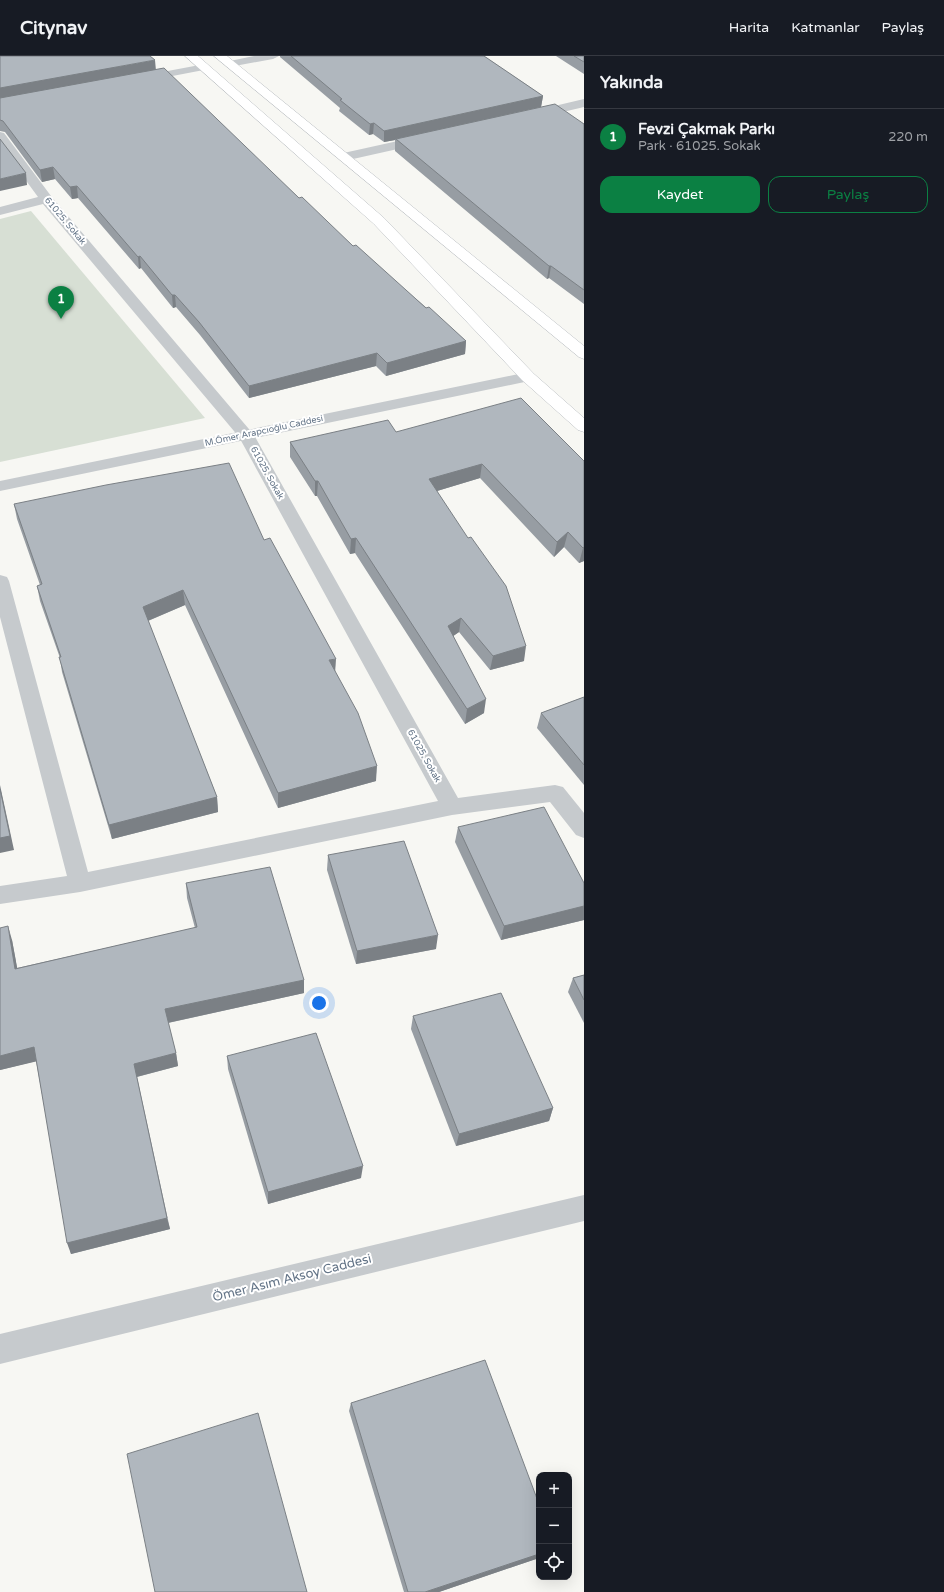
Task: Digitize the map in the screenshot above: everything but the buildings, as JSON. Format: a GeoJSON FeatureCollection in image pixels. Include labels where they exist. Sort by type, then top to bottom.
{"type":"FeatureCollection","features":[{"type":"Feature","properties":{"kind":"main road"},"geometry":{"type":"LineString","coordinates":[[191,56],[379,221],[528,377],[584,427]]}},
{"type":"Feature","properties":{"kind":"main road"},"geometry":{"type":"LineString","coordinates":[[224,60],[584,354]]}},
{"type":"Feature","properties":{"kind":"street"},"geometry":{"type":"LineString","coordinates":[[224,60],[273,56]]}},
{"type":"Feature","properties":{"kind":"street"},"geometry":{"type":"LineString","coordinates":[[129,81],[205,67]]}},
{"type":"Feature","properties":{"kind":"street"},"geometry":{"type":"LineString","coordinates":[[518,118],[584,103]]}},
{"type":"Feature","properties":{"kind":"street"},"geometry":{"type":"LineString","coordinates":[[571,106],[584,115]]}},
{"type":"Feature","properties":{"kind":"street","name":"61025. Sokak"},"geometry":{"type":"LineString","coordinates":[[0,136],[46,199],[246,435],[452,807]]}},
{"type":"Feature","properties":{"kind":"street"},"geometry":{"type":"LineString","coordinates":[[344,157],[435,137]]}},
{"type":"Feature","properties":{"kind":"street"},"geometry":{"type":"LineString","coordinates":[[0,211],[46,199]]}},
{"type":"Feature","properties":{"kind":"street","name":"M.Ömer Arapcıoğlu Caddesi"},"geometry":{"type":"LineString","coordinates":[[0,486],[528,377]]}},
{"type":"Feature","properties":{"kind":"street"},"geometry":{"type":"LineString","coordinates":[[0,581],[80,883]]}},
{"type":"Feature","properties":{"kind":"street"},"geometry":{"type":"LineString","coordinates":[[0,895],[80,883],[452,807],[555,793],[584,830]]}},
{"type":"Feature","properties":{"kind":"street","name":"Ömer Asım Aksoy Caddesi"},"geometry":{"type":"LineString","coordinates":[[0,1349],[584,1208]]}},
{"type":"Feature","properties":{"kind":"shaded area"},"geometry":{"type":"Polygon","coordinates":[[[31,211],[205,418],[0,462],[0,219],[31,211]]]}},
{"type":"Feature","properties":{"kind":"place","name":"Fevzi Çakmak Parkı"},"geometry":{"type":"Point","coordinates":[61,319]}}]}
